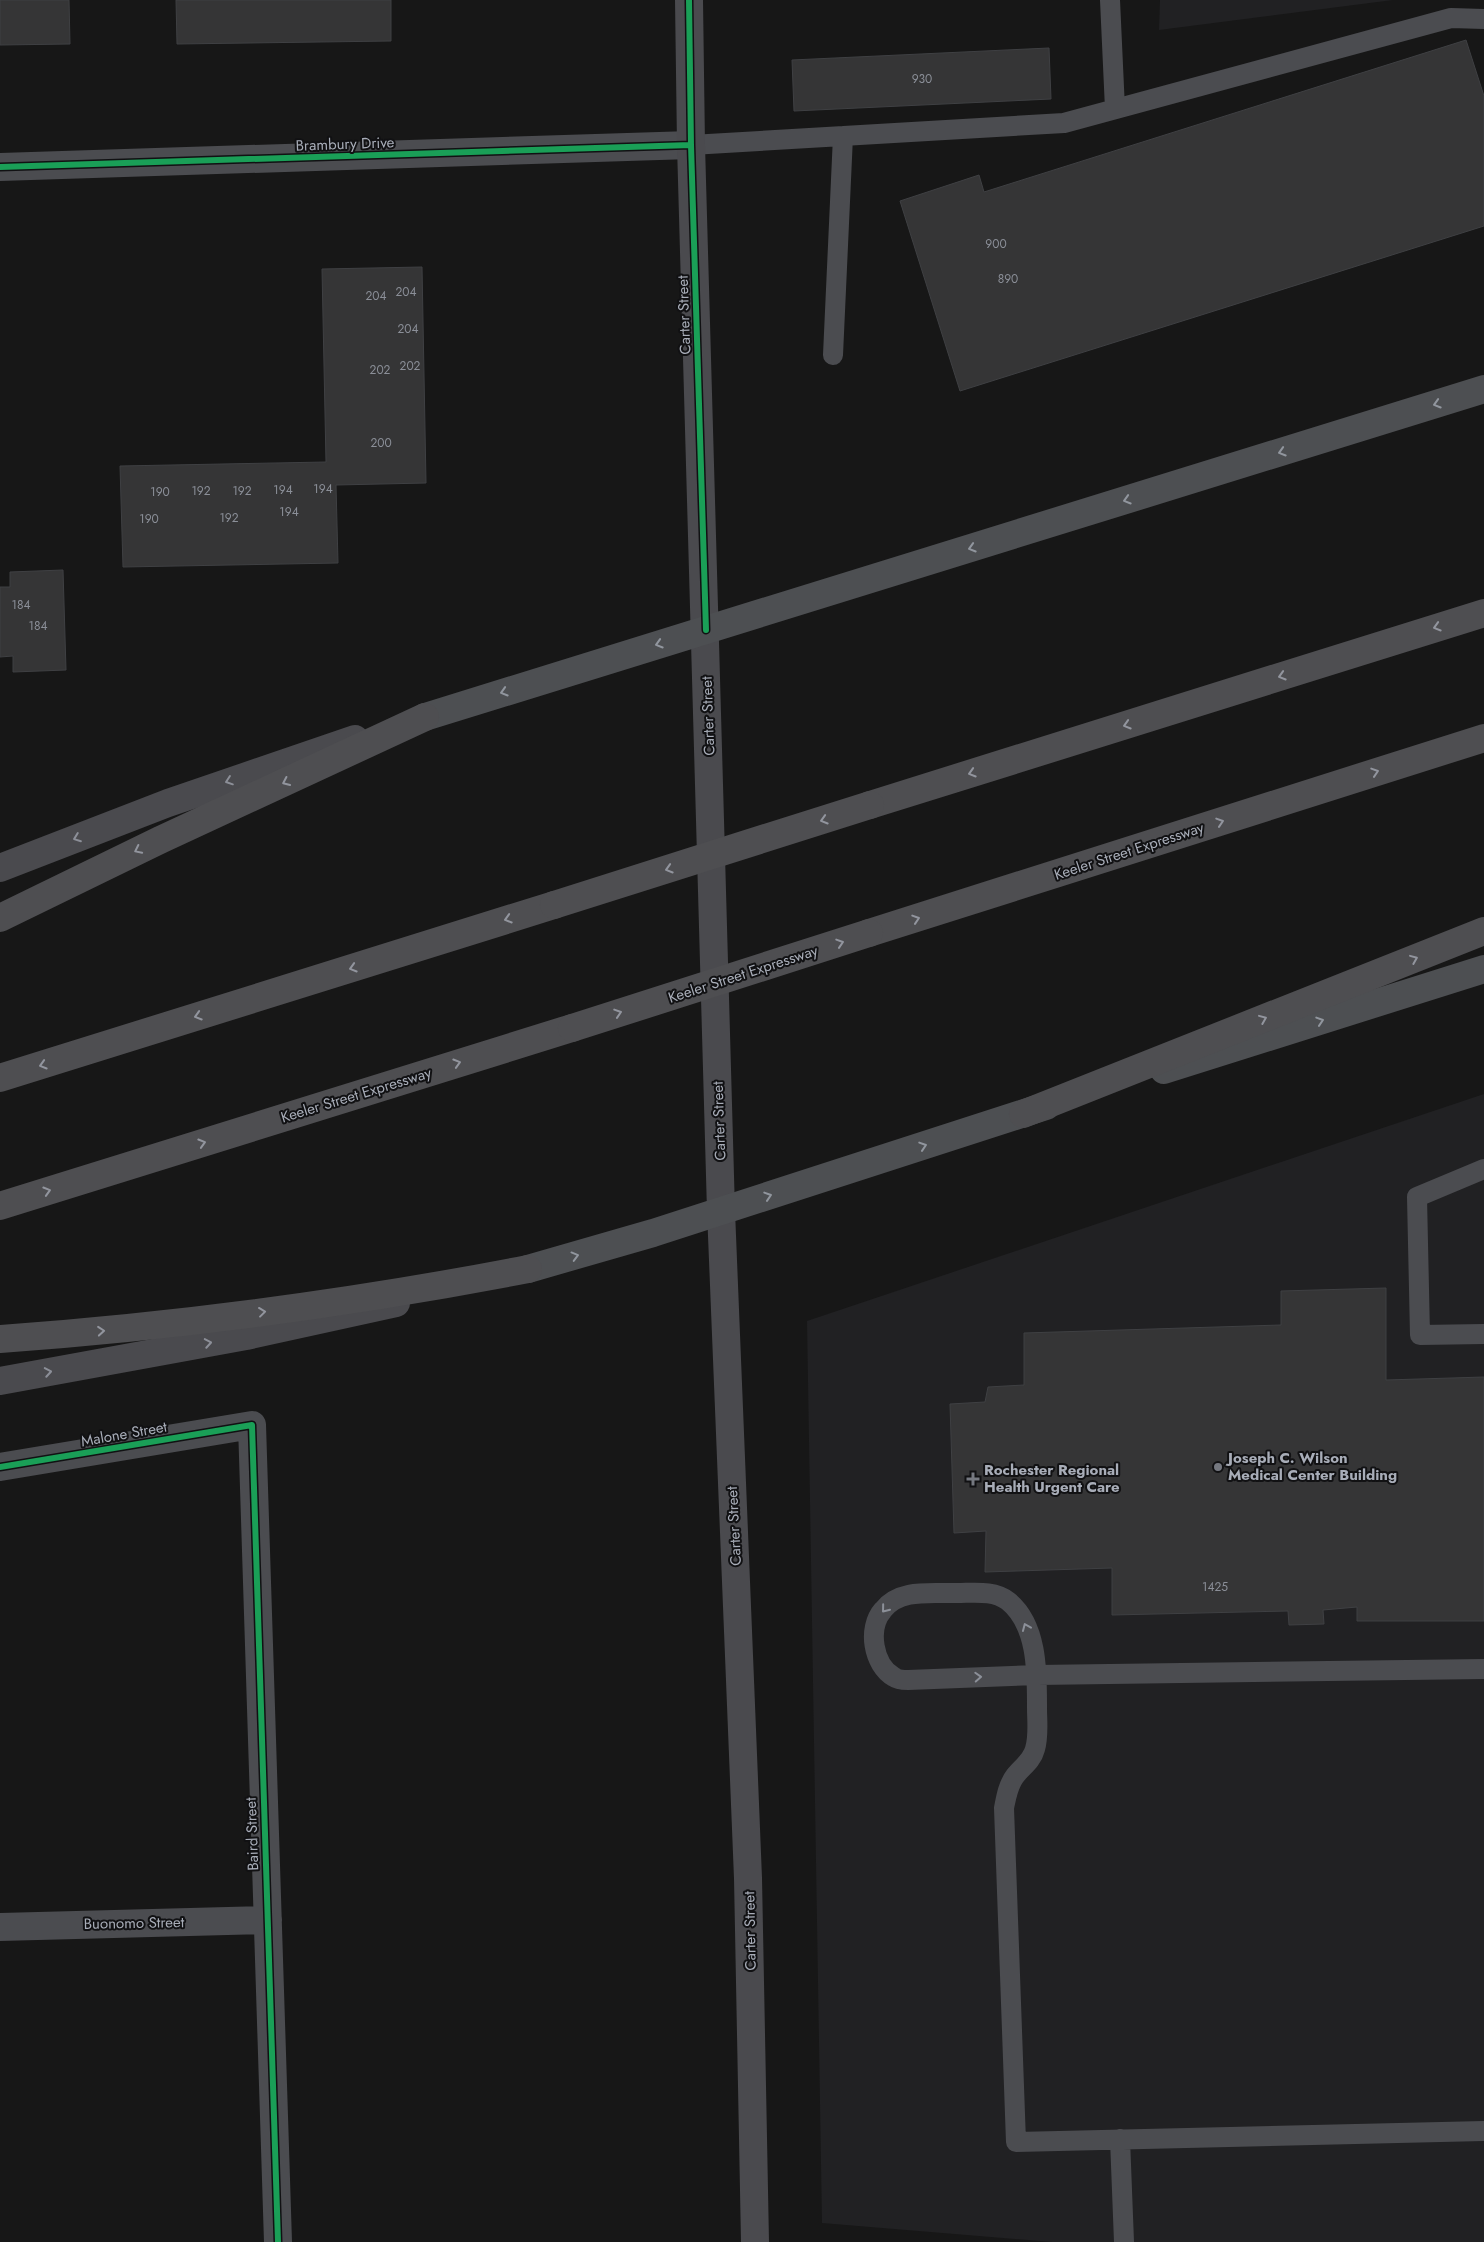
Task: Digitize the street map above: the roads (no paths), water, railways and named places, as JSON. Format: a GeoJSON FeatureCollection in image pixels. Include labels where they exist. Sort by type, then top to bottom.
{"type":"FeatureCollection","features":[{"type":"Feature","properties":{"kind":"highway"},"geometry":{"type":"LineString","coordinates":[[0,1078],[1484,613]]}},
{"type":"Feature","properties":{"kind":"highway"},"geometry":{"type":"LineString","coordinates":[[0,918],[160,840],[425,717]]}},
{"type":"Feature","properties":{"kind":"highway","name":"Keeler Street Expressway"},"geometry":{"type":"LineString","coordinates":[[0,1206],[572,1028],[1484,738]]}},
{"type":"Feature","properties":{"kind":"highway"},"geometry":{"type":"LineString","coordinates":[[1023,1114],[1484,930]]}},
{"type":"Feature","properties":{"kind":"highway"},"geometry":{"type":"LineString","coordinates":[[0,1339],[133,1328],[302,1308],[425,1289],[528,1269]]}},
{"type":"Feature","properties":{"kind":"main road","name":"Carter Street"},"geometry":{"type":"LineString","coordinates":[[689,0],[691,145],[722,1211],[747,1824],[755,2242]]}},
{"type":"Feature","properties":{"kind":"main road"},"geometry":{"type":"LineString","coordinates":[[0,868],[177,800],[296,758],[1484,389]]}},
{"type":"Feature","properties":{"kind":"main road"},"geometry":{"type":"LineString","coordinates":[[0,1381],[313,1323],[436,1294],[528,1269],[722,1211],[1023,1114],[1484,970]]}},
{"type":"Feature","properties":{"kind":"street","name":"Brambury Drive"},"geometry":{"type":"LineString","coordinates":[[0,167],[691,145]]}},
{"type":"Feature","properties":{"kind":"street","name":"Malone Street"},"geometry":{"type":"LineString","coordinates":[[0,1467],[252,1425]]}},
{"type":"Feature","properties":{"kind":"street","name":"Baird Street"},"geometry":{"type":"LineString","coordinates":[[252,1425],[278,2242]]}},
{"type":"Feature","properties":{"kind":"street","name":"Buonomo Street"},"geometry":{"type":"LineString","coordinates":[[0,1926],[268,1920]]}},
{"type":"Feature","properties":{"kind":"lane"},"geometry":{"type":"LineString","coordinates":[[1110,0],[1115,109]]}},
{"type":"Feature","properties":{"kind":"lane"},"geometry":{"type":"LineString","coordinates":[[691,145],[1064,123],[1451,18],[1484,19]]}},
{"type":"Feature","properties":{"kind":"lane"},"geometry":{"type":"LineString","coordinates":[[833,355],[844,136]]}},
{"type":"Feature","properties":{"kind":"lane"},"geometry":{"type":"LineString","coordinates":[[1484,1169],[1417,1197],[1420,1335],[1484,1334]]}},
{"type":"Feature","properties":{"kind":"lane"},"geometry":{"type":"LineString","coordinates":[[1484,1669],[1037,1675],[908,1680],[895,1678],[885,1670],[878,1658],[874,1640],[876,1624],[881,1611],[893,1599],[908,1595],[979,1593],[995,1594],[1008,1601],[1020,1613],[1029,1636],[1037,1675],[1038,1733],[1035,1750],[1027,1763],[1014,1777],[1007,1793],[1004,1808],[1016,2142],[1484,2132]]}},
{"type":"Feature","properties":{"kind":"lane"},"geometry":{"type":"LineString","coordinates":[[1120,2139],[1124,2242]]}},
{"type":"Feature","properties":{"kind":"place","name":"Joseph C. Wilson Medical Center Building"},"geometry":{"type":"Point","coordinates":[1218,1467]}},
{"type":"Feature","properties":{"kind":"place","name":"Rochester Regional Health Urgent Care"},"geometry":{"type":"Point","coordinates":[973,1479]}}]}
